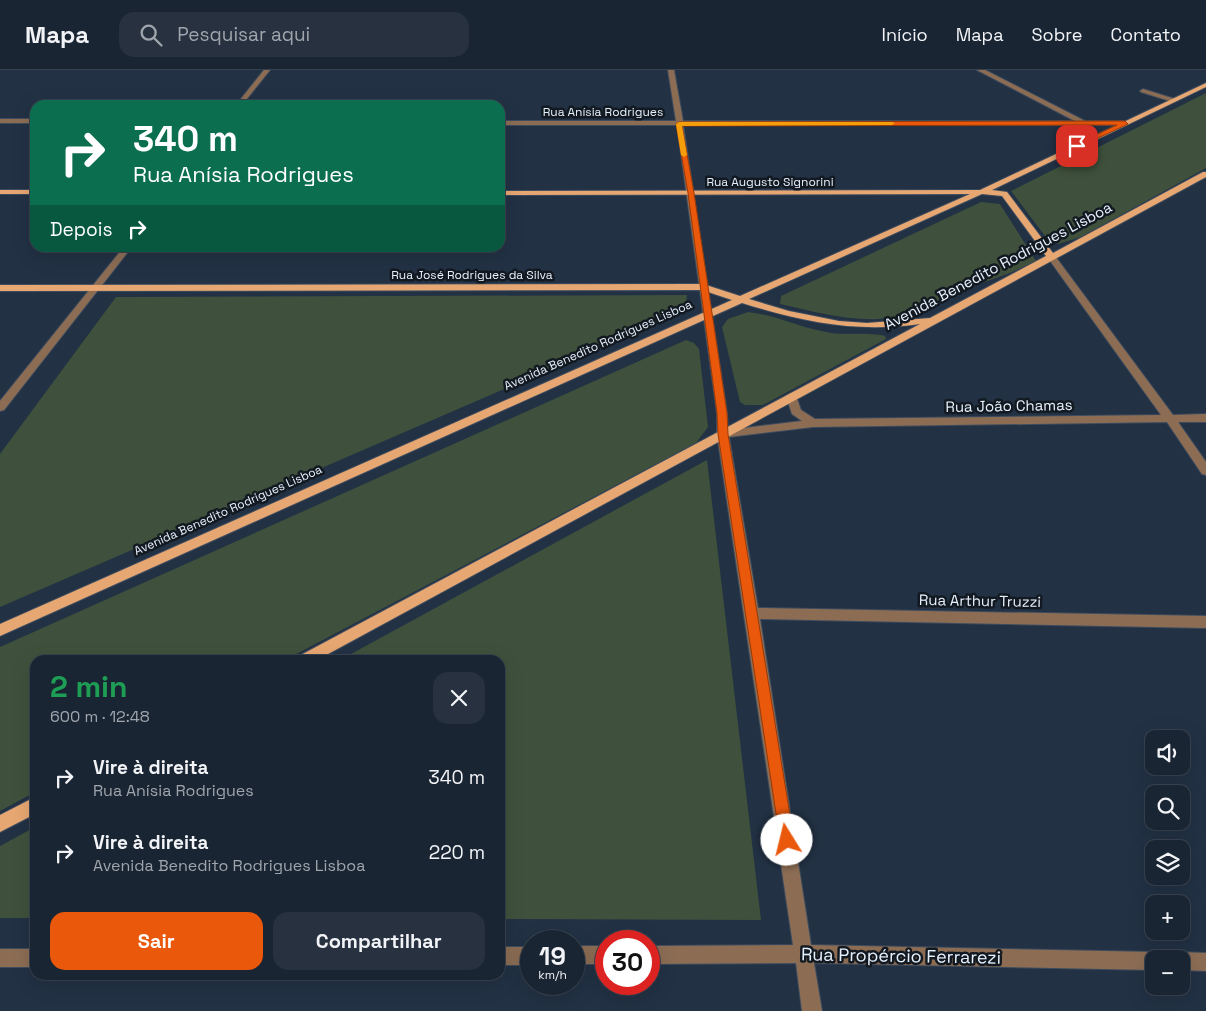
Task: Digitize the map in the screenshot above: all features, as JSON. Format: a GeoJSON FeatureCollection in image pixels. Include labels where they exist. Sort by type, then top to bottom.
{"type":"FeatureCollection","features":[{"type":"Feature","properties":{"kind":"main road","name":"Avenida Benedito Rodrigues Lisboa"},"geometry":{"type":"LineString","coordinates":[[0,630],[741,300],[979,192],[1206,85]]}},
{"type":"Feature","properties":{"kind":"main road","name":"Avenida Benedito Rodrigues Lisboa"},"geometry":{"type":"LineString","coordinates":[[313,655],[1206,174]]}},
{"type":"Feature","properties":{"kind":"main road"},"geometry":{"type":"LineString","coordinates":[[0,192],[30,192]]}},
{"type":"Feature","properties":{"kind":"main road","name":"Rua Augusto Signorini"},"geometry":{"type":"LineString","coordinates":[[505,193],[991,192],[1004,194],[1052,258]]}},
{"type":"Feature","properties":{"kind":"main road","name":"Rua José Rodrigues da Silva"},"geometry":{"type":"LineString","coordinates":[[0,288],[703,287],[810,320],[848,326],[884,326],[938,318]]}},
{"type":"Feature","properties":{"kind":"main road"},"geometry":{"type":"LineString","coordinates":[[0,824],[30,808]]}},
{"type":"Feature","properties":{"kind":"street"},"geometry":{"type":"LineString","coordinates":[[243,100],[267,70]]}},
{"type":"Feature","properties":{"kind":"street"},"geometry":{"type":"LineString","coordinates":[[671,70],[691,193],[722,413],[723,434],[812,1011]]}},
{"type":"Feature","properties":{"kind":"street"},"geometry":{"type":"LineString","coordinates":[[980,70],[1084,123]]}},
{"type":"Feature","properties":{"kind":"street"},"geometry":{"type":"LineString","coordinates":[[1146,90],[1176,99]]}},
{"type":"Feature","properties":{"kind":"street"},"geometry":{"type":"LineString","coordinates":[[0,121],[30,121]]}},
{"type":"Feature","properties":{"kind":"street","name":"Rua Anísia Rodrigues"},"geometry":{"type":"LineString","coordinates":[[505,123],[1125,123]]}},
{"type":"Feature","properties":{"kind":"street"},"geometry":{"type":"LineString","coordinates":[[0,408],[125,252]]}},
{"type":"Feature","properties":{"kind":"street"},"geometry":{"type":"LineString","coordinates":[[1052,258],[1206,471]]}},
{"type":"Feature","properties":{"kind":"street"},"geometry":{"type":"LineString","coordinates":[[791,396],[796,412],[813,423]]}},
{"type":"Feature","properties":{"kind":"street","name":"Rua João Chamas"},"geometry":{"type":"LineString","coordinates":[[723,434],[813,423],[1206,418]]}},
{"type":"Feature","properties":{"kind":"street","name":"Rua Arthur Truzzi"},"geometry":{"type":"LineString","coordinates":[[752,613],[1206,622]]}},
{"type":"Feature","properties":{"kind":"street","name":"Rua Propércio Ferrarezi"},"geometry":{"type":"LineString","coordinates":[[660,955],[804,954],[1145,961]]}},
{"type":"Feature","properties":{"kind":"street"},"geometry":{"type":"LineString","coordinates":[[505,956],[520,956]]}},
{"type":"Feature","properties":{"kind":"street"},"geometry":{"type":"LineString","coordinates":[[0,958],[30,958]]}},
{"type":"Feature","properties":{"kind":"street"},"geometry":{"type":"LineString","coordinates":[[1190,961],[1206,962]]}},
{"type":"Feature","properties":{"kind":"green space"},"geometry":{"type":"Polygon","coordinates":[[[1206,93],[1206,168],[1081,237],[1058,244],[1045,236],[1011,191],[1206,93]]]}},
{"type":"Feature","properties":{"kind":"green space"},"geometry":{"type":"Polygon","coordinates":[[[981,202],[1000,204],[1036,261],[918,310],[892,317],[879,319],[854,318],[829,315],[780,304],[781,296],[981,202]]]}},
{"type":"Feature","properties":{"kind":"green space"},"geometry":{"type":"Polygon","coordinates":[[[687,295],[685,311],[0,607],[0,454],[116,297],[687,295]]]}},
{"type":"Feature","properties":{"kind":"green space"},"geometry":{"type":"Polygon","coordinates":[[[748,312],[831,333],[879,335],[885,336],[886,339],[763,405],[745,405],[740,402],[722,327],[728,319],[748,312]]]}},
{"type":"Feature","properties":{"kind":"green space"},"geometry":{"type":"Polygon","coordinates":[[[686,340],[694,343],[699,349],[708,427],[696,443],[294,655],[30,655],[30,795],[0,811],[0,647],[686,340]]]}},
{"type":"Feature","properties":{"kind":"green space"},"geometry":{"type":"Polygon","coordinates":[[[707,460],[761,920],[505,919],[505,655],[349,655],[707,460]]]}},
{"type":"Feature","properties":{"kind":"green space"},"geometry":{"type":"Polygon","coordinates":[[[30,830],[30,918],[0,918],[0,846],[30,830]]]}},
{"type":"Feature","properties":{"kind":"slow traffic"},"geometry":{"type":"LineString","coordinates":[[684,155],[679,124],[892,123]]}},
{"type":"Feature","properties":{"kind":"route"},"geometry":{"type":"LineString","coordinates":[[787,840],[723,434],[722,413],[691,193],[679,124],[1125,123],[1077,146]]}}]}
